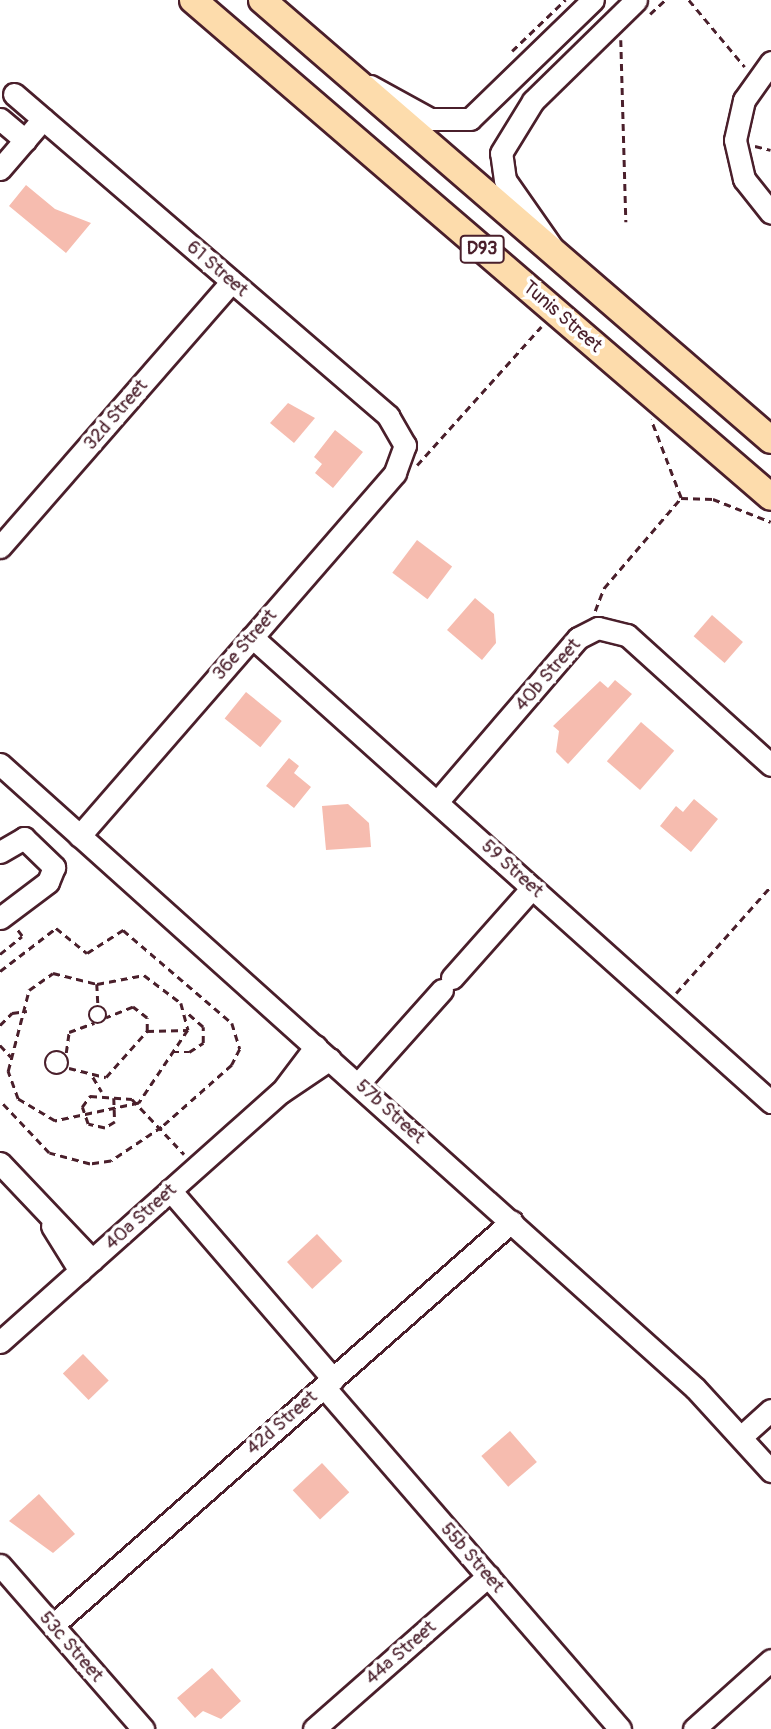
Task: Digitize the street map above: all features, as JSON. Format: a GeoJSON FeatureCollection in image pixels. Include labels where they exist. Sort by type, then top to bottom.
{"type":"FeatureCollection","features":[{"type":"Feature","properties":{"kind":"main road","name":"Tunis Street"},"geometry":{"type":"LineString","coordinates":[[193,0],[771,497]]}},
{"type":"Feature","properties":{"kind":"main road","name":"D93"},"geometry":{"type":"LineString","coordinates":[[262,0],[771,440]]}},
{"type":"Feature","properties":{"kind":"street"},"geometry":{"type":"LineString","coordinates":[[357,82],[430,119],[470,119],[593,0]]}},
{"type":"Feature","properties":{"kind":"street"},"geometry":{"type":"LineString","coordinates":[[555,252],[538,219],[509,188],[500,153],[533,101],[641,8]]}},
{"type":"Feature","properties":{"kind":"street"},"geometry":{"type":"LineString","coordinates":[[771,62],[756,80],[739,113],[736,153],[750,190],[771,213]]}},
{"type":"Feature","properties":{"kind":"street","name":"61 Street"},"geometry":{"type":"LineString","coordinates":[[14,94],[394,422],[405,453]]}},
{"type":"Feature","properties":{"kind":"street"},"geometry":{"type":"LineString","coordinates":[[0,119],[25,140]]}},
{"type":"Feature","properties":{"kind":"street"},"geometry":{"type":"LineString","coordinates":[[0,169],[43,119]]}},
{"type":"Feature","properties":{"kind":"street","name":"32d Street"},"geometry":{"type":"LineString","coordinates":[[0,547],[231,282]]}},
{"type":"Feature","properties":{"kind":"street","name":"36e Street"},"geometry":{"type":"LineString","coordinates":[[44,854],[76,832],[252,637],[395,473],[405,453]]}},
{"type":"Feature","properties":{"kind":"street","name":"40b Street"},"geometry":{"type":"LineString","coordinates":[[437,802],[591,630],[606,627],[627,635],[771,765]]}},
{"type":"Feature","properties":{"kind":"street","name":"59 Street"},"geometry":{"type":"LineString","coordinates":[[252,637],[771,1102]]}},
{"type":"Feature","properties":{"kind":"street","name":"57b Street"},"geometry":{"type":"LineString","coordinates":[[0,764],[512,1221],[742,1436],[771,1471]]}},
{"type":"Feature","properties":{"kind":"street"},"geometry":{"type":"LineString","coordinates":[[0,852],[24,838],[44,854],[54,867],[51,878],[0,918]]}},
{"type":"Feature","properties":{"kind":"street"},"geometry":{"type":"LineString","coordinates":[[358,1084],[532,888]]}},
{"type":"Feature","properties":{"kind":"street","name":"40a Street"},"geometry":{"type":"LineString","coordinates":[[0,1342],[323,1053]]}},
{"type":"Feature","properties":{"kind":"street"},"geometry":{"type":"LineString","coordinates":[[0,1163],[86,1266]]}},
{"type":"Feature","properties":{"kind":"street","name":"55b Street"},"geometry":{"type":"LineString","coordinates":[[170,1190],[488,1576],[620,1729]]}},
{"type":"Feature","properties":{"kind":"street","name":"42d Street"},"geometry":{"type":"LineString","coordinates":[[53,1625],[512,1221]]}},
{"type":"Feature","properties":{"kind":"street"},"geometry":{"type":"LineString","coordinates":[[742,1436],[771,1410]]}},
{"type":"Feature","properties":{"kind":"street","name":"53c Street"},"geometry":{"type":"LineString","coordinates":[[0,1565],[143,1729]]}},
{"type":"Feature","properties":{"kind":"street","name":"44a Street"},"geometry":{"type":"LineString","coordinates":[[314,1729],[488,1576]]}},
{"type":"Feature","properties":{"kind":"street"},"geometry":{"type":"LineString","coordinates":[[694,1729],[771,1660]]}},
{"type":"Feature","properties":{"kind":"path"},"geometry":{"type":"LineString","coordinates":[[510,55],[565,0]]}},
{"type":"Feature","properties":{"kind":"path"},"geometry":{"type":"LineString","coordinates":[[641,8],[664,0]]}},
{"type":"Feature","properties":{"kind":"path"},"geometry":{"type":"LineString","coordinates":[[689,0],[756,80]]}},
{"type":"Feature","properties":{"kind":"path"},"geometry":{"type":"LineString","coordinates":[[626,222],[621,40],[630,32]]}},
{"type":"Feature","properties":{"kind":"path"},"geometry":{"type":"LineString","coordinates":[[395,473],[429,457],[554,311]]}},
{"type":"Feature","properties":{"kind":"path"},"geometry":{"type":"LineString","coordinates":[[659,401],[652,430],[681,498]]}},
{"type":"Feature","properties":{"kind":"path"},"geometry":{"type":"LineString","coordinates":[[681,498],[713,499],[771,522]]}},
{"type":"Feature","properties":{"kind":"path"},"geometry":{"type":"LineString","coordinates":[[591,630],[604,587],[681,498]]}},
{"type":"Feature","properties":{"kind":"path"},"geometry":{"type":"LineString","coordinates":[[664,1006],[771,886]]}},
{"type":"Feature","properties":{"kind":"path"},"geometry":{"type":"LineString","coordinates":[[0,971],[57,928],[87,953],[123,930],[232,1023],[240,1039],[237,1058],[162,1127],[111,1161],[69,1161],[32,1140],[0,1101]]}},
{"type":"Feature","properties":{"kind":"path"},"geometry":{"type":"LineString","coordinates":[[172,1052],[190,1052],[203,1043],[203,1027],[185,1012],[168,988],[144,975],[97,984],[64,973],[43,976],[29,990],[27,1011],[11,1057],[9,1081],[25,1107],[54,1121],[82,1113],[119,1110],[139,1103],[172,1052],[188,1030],[185,1012]]}},
{"type":"Feature","properties":{"kind":"path"},"geometry":{"type":"LineString","coordinates":[[97,984],[98,1006],[107,1018]]}},
{"type":"Feature","properties":{"kind":"path"},"geometry":{"type":"LineString","coordinates":[[94,1023],[90,1011],[98,1006]]}},
{"type":"Feature","properties":{"kind":"path"},"geometry":{"type":"LineString","coordinates":[[133,1007],[147,1018],[147,1031],[110,1074],[93,1077],[69,1068],[66,1054],[69,1032],[133,1007]]}},
{"type":"Feature","properties":{"kind":"path"},"geometry":{"type":"LineString","coordinates":[[0,1025],[12,1013],[27,1011]]}},
{"type":"Feature","properties":{"kind":"path"},"geometry":{"type":"LineString","coordinates":[[147,1031],[188,1030]]}},
{"type":"Feature","properties":{"kind":"path"},"geometry":{"type":"LineString","coordinates":[[0,1045],[11,1057]]}},
{"type":"Feature","properties":{"kind":"path"},"geometry":{"type":"LineString","coordinates":[[66,1054],[52,1052],[45,1064],[58,1076],[69,1068]]}},
{"type":"Feature","properties":{"kind":"path"},"geometry":{"type":"LineString","coordinates":[[93,1077],[102,1092],[114,1098],[139,1103],[196,1168]]}},
{"type":"Feature","properties":{"kind":"path"},"geometry":{"type":"LineString","coordinates":[[102,1092],[85,1100],[82,1113],[93,1128],[105,1129],[119,1110]]}},
{"type":"Feature","properties":{"kind":"path"},"geometry":{"type":"LineString","coordinates":[[114,1098],[119,1110]]}},
{"type":"Feature","properties":{"kind":"building"},"geometry":{"type":"Polygon","coordinates":[[[26,185],[55,209],[91,223],[66,253],[9,206],[26,185]]]}},
{"type":"Feature","properties":{"kind":"building"},"geometry":{"type":"Polygon","coordinates":[[[288,403],[315,418],[294,443],[270,423],[288,403]]]}},
{"type":"Feature","properties":{"kind":"building"},"geometry":{"type":"Polygon","coordinates":[[[335,430],[363,452],[333,488],[315,473],[322,464],[314,457],[335,430]]]}},
{"type":"Feature","properties":{"kind":"building"},"geometry":{"type":"Polygon","coordinates":[[[417,540],[452,566],[427,599],[392,573],[417,540]]]}},
{"type":"Feature","properties":{"kind":"building"},"geometry":{"type":"Polygon","coordinates":[[[475,598],[494,614],[496,643],[482,660],[447,630],[475,598]]]}},
{"type":"Feature","properties":{"kind":"building"},"geometry":{"type":"Polygon","coordinates":[[[712,615],[743,642],[725,663],[694,636],[712,615]]]}},
{"type":"Feature","properties":{"kind":"building"},"geometry":{"type":"Polygon","coordinates":[[[615,680],[632,694],[568,764],[556,752],[559,731],[553,726],[600,681],[608,688],[615,680]]]}},
{"type":"Feature","properties":{"kind":"building"},"geometry":{"type":"Polygon","coordinates":[[[246,692],[282,721],[260,747],[225,718],[246,692]]]}},
{"type":"Feature","properties":{"kind":"building"},"geometry":{"type":"Polygon","coordinates":[[[641,722],[674,751],[640,790],[607,761],[641,722]]]}},
{"type":"Feature","properties":{"kind":"building"},"geometry":{"type":"Polygon","coordinates":[[[289,758],[299,766],[294,773],[311,787],[294,808],[266,786],[289,758]]]}},
{"type":"Feature","properties":{"kind":"building"},"geometry":{"type":"Polygon","coordinates":[[[694,799],[718,819],[691,852],[660,826],[676,806],[683,812],[694,799]]]}},
{"type":"Feature","properties":{"kind":"building"},"geometry":{"type":"Polygon","coordinates":[[[348,804],[369,823],[371,847],[326,850],[322,806],[348,804]]]}},
{"type":"Feature","properties":{"kind":"building"},"geometry":{"type":"Polygon","coordinates":[[[317,1234],[342,1261],[312,1289],[287,1262],[317,1234]]]}},
{"type":"Feature","properties":{"kind":"building"},"geometry":{"type":"Polygon","coordinates":[[[83,1354],[109,1381],[89,1400],[63,1373],[83,1354]]]}},
{"type":"Feature","properties":{"kind":"building"},"geometry":{"type":"Polygon","coordinates":[[[510,1431],[537,1462],[508,1487],[481,1456],[510,1431]]]}},
{"type":"Feature","properties":{"kind":"building"},"geometry":{"type":"Polygon","coordinates":[[[322,1463],[349,1492],[320,1520],[293,1490],[322,1463]]]}},
{"type":"Feature","properties":{"kind":"building"},"geometry":{"type":"Polygon","coordinates":[[[39,1494],[75,1534],[53,1553],[9,1521],[39,1494]]]}},
{"type":"Feature","properties":{"kind":"building"},"geometry":{"type":"Polygon","coordinates":[[[212,1668],[241,1701],[221,1719],[203,1711],[195,1718],[177,1698],[212,1668]]]}}]}
